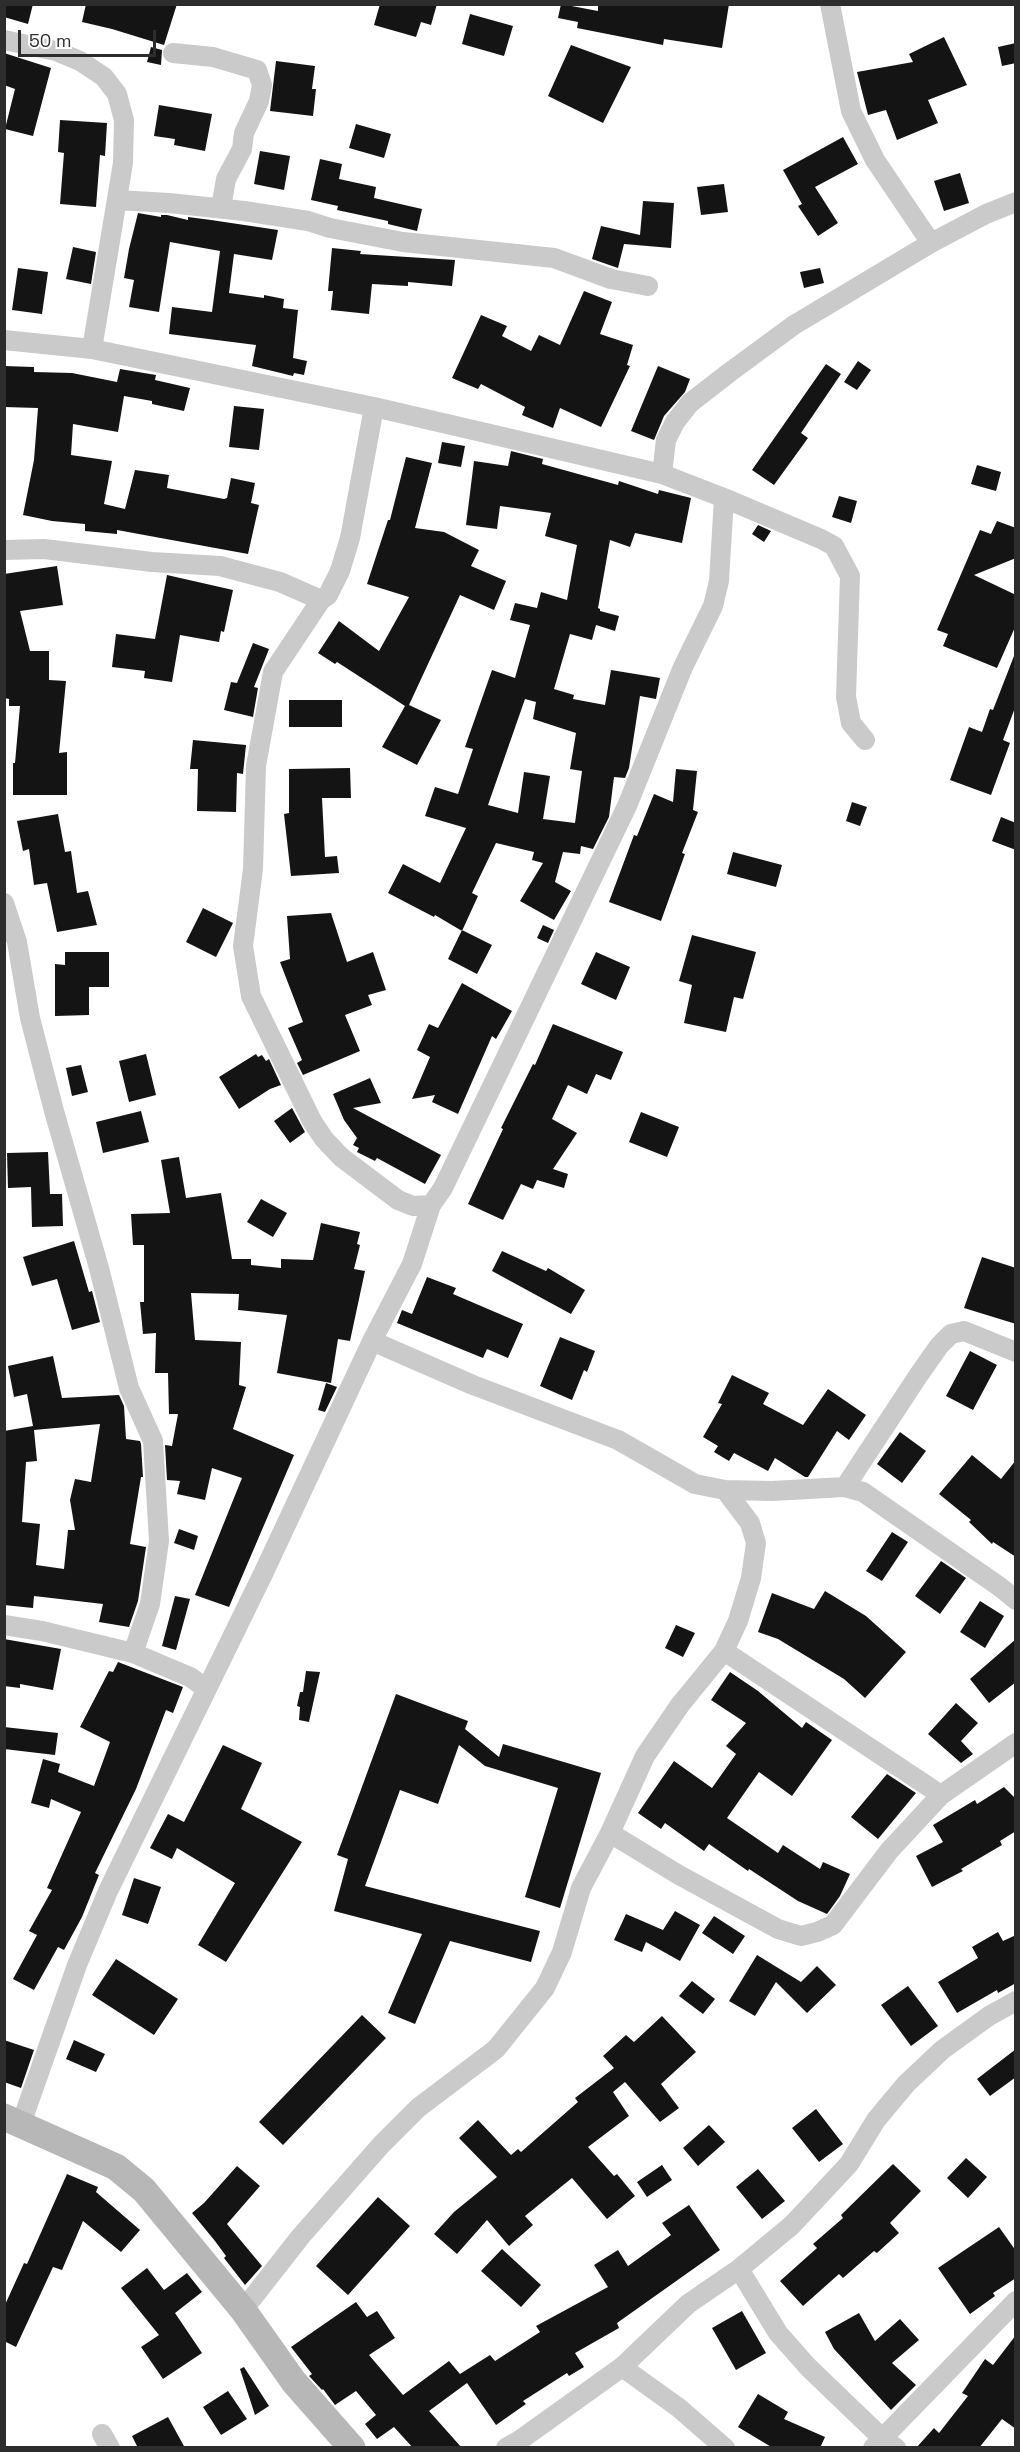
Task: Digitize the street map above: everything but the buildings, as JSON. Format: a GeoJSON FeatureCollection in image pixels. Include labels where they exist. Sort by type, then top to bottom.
{"type":"FeatureCollection","features":[{"type":"Feature","properties":{"kind":"street"},"geometry":{"type":"LineString","coordinates":[[830,4],[851,111],[875,160],[931,243]]}},
{"type":"Feature","properties":{"kind":"street"},"geometry":{"type":"LineString","coordinates":[[4,40],[56,51],[80,61],[104,77],[117,94],[124,120],[123,163],[92,349]]}},
{"type":"Feature","properties":{"kind":"street"},"geometry":{"type":"LineString","coordinates":[[173,53],[213,57],[257,70],[262,86],[259,101],[244,133],[242,149],[226,179],[221,208]]}},
{"type":"Feature","properties":{"kind":"street"},"geometry":{"type":"LineString","coordinates":[[117,200],[169,202],[221,208],[308,221],[330,228],[403,242],[554,258],[611,279],[648,286]]}},
{"type":"Feature","properties":{"kind":"street"},"geometry":{"type":"LineString","coordinates":[[662,474],[666,440],[675,422],[690,403],[794,325],[931,243],[986,214],[1016,202]]}},
{"type":"Feature","properties":{"kind":"street"},"geometry":{"type":"LineString","coordinates":[[4,340],[92,349],[374,407],[662,474],[821,539],[834,546],[850,576],[846,697],[851,723],[865,740]]}},
{"type":"Feature","properties":{"kind":"street"},"geometry":{"type":"LineString","coordinates":[[374,407],[350,538],[340,571],[328,596],[321,600],[273,672],[256,766],[254,869],[243,946],[251,996],[324,1139],[349,1164],[398,1200],[422,1206]]}},
{"type":"Feature","properties":{"kind":"street"},"geometry":{"type":"LineString","coordinates":[[352,2448],[294,2382],[243,2310],[144,2190],[116,2168],[13,2121],[108,1891],[263,1574],[372,1341],[412,1264],[422,1239],[422,1206],[443,1188],[627,806],[683,667],[712,606],[719,581],[724,498]]}},
{"type":"Feature","properties":{"kind":"street"},"geometry":{"type":"LineString","coordinates":[[4,550],[44,549],[152,562],[220,566],[280,582],[321,600]]}},
{"type":"Feature","properties":{"kind":"street"},"geometry":{"type":"LineString","coordinates":[[4,903],[17,942],[30,1018],[99,1268],[129,1388],[153,1441],[159,1541],[150,1604],[133,1653]]}},
{"type":"Feature","properties":{"kind":"street"},"geometry":{"type":"LineString","coordinates":[[845,1487],[918,1376],[939,1346],[951,1334],[964,1331],[1016,1352]]}},
{"type":"Feature","properties":{"kind":"street"},"geometry":{"type":"LineString","coordinates":[[372,1341],[473,1385],[618,1440],[695,1484],[725,1490],[772,1491],[845,1487],[863,1492],[1016,1600]]}},
{"type":"Feature","properties":{"kind":"street"},"geometry":{"type":"LineString","coordinates":[[243,2310],[302,2236],[381,2145],[418,2108],[496,2049],[544,1988],[562,1952],[581,1888],[610,1833],[645,1756],[680,1705],[724,1651],[738,1621],[748,1589],[756,1543],[750,1523],[725,1490]]}},
{"type":"Feature","properties":{"kind":"street"},"geometry":{"type":"LineString","coordinates":[[4,1625],[42,1631],[133,1653],[207,1689]]}},
{"type":"Feature","properties":{"kind":"street"},"geometry":{"type":"LineString","coordinates":[[724,1651],[941,1795]]}},
{"type":"Feature","properties":{"kind":"street"},"geometry":{"type":"LineString","coordinates":[[610,1833],[679,1875],[768,1923],[801,1936],[833,1925],[889,1851],[941,1795],[1016,1743]]}},
{"type":"Feature","properties":{"kind":"street"},"geometry":{"type":"LineString","coordinates":[[518,2445],[622,2367],[688,2304],[739,2269],[792,2225],[849,2164],[876,2120],[906,2084],[942,2050],[989,2016],[1016,2001]]}},
{"type":"Feature","properties":{"kind":"street"},"geometry":{"type":"LineString","coordinates":[[739,2269],[778,2332],[808,2367],[884,2445],[1016,2301]]}},
{"type":"Feature","properties":{"kind":"street"},"geometry":{"type":"LineString","coordinates":[[622,2367],[679,2408],[725,2448]]}}]}
